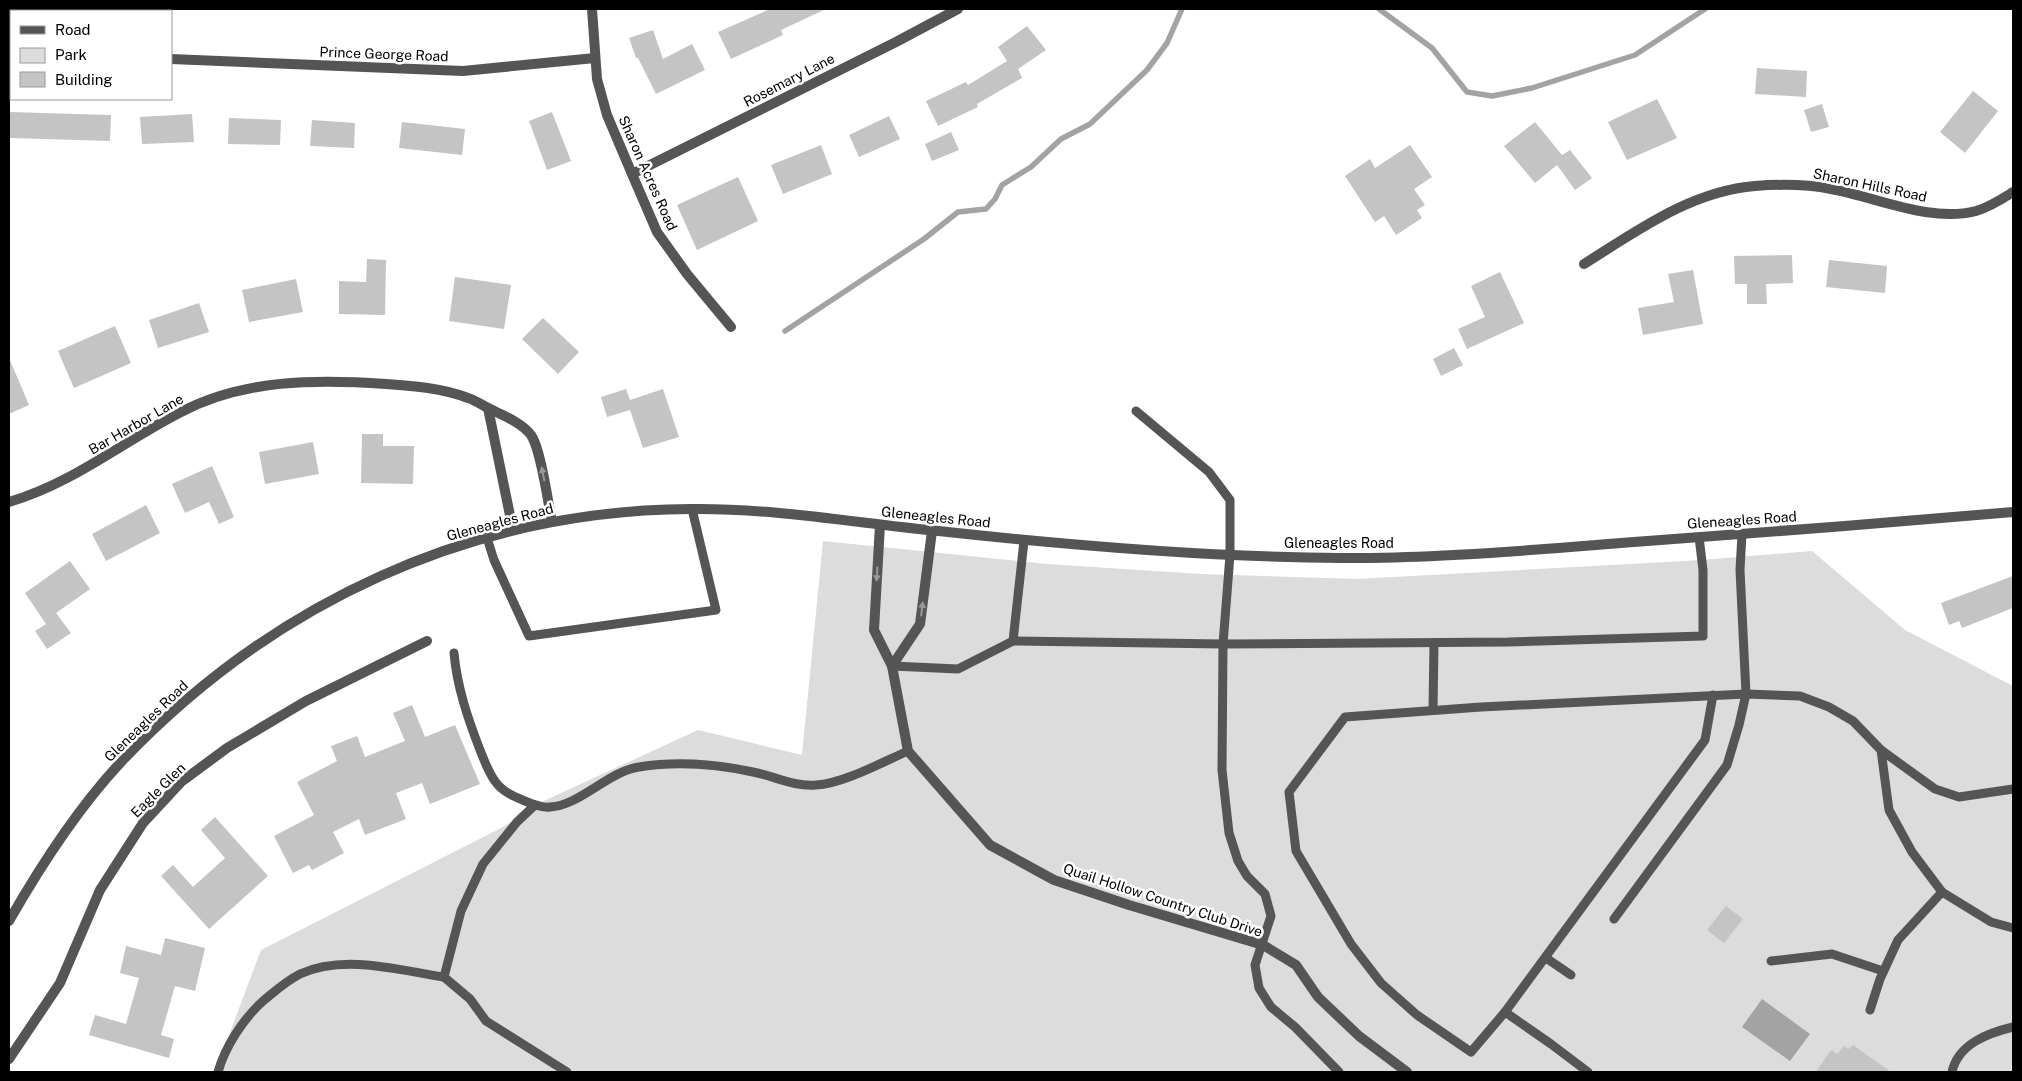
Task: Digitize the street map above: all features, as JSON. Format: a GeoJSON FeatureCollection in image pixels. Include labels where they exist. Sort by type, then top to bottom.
{"type":"FeatureCollection","features":[{"type":"Feature","properties":{"kind":"street","name":"Sharon Acres Road"},"geometry":{"type":"LineString","coordinates":[[592,9],[597,79],[607,115],[657,232],[731,327]]}},
{"type":"Feature","properties":{"kind":"street","name":"Rosemary Lane"},"geometry":{"type":"LineString","coordinates":[[632,174],[958,9]]}},
{"type":"Feature","properties":{"kind":"street","name":"Prince George Road"},"geometry":{"type":"LineString","coordinates":[[172,59],[463,71],[595,58]]}},
{"type":"Feature","properties":{"kind":"street","name":"Sharon Hills Road"},"geometry":{"type":"LineString","coordinates":[[1584,264],[1684,205],[1736,189],[1781,184],[1808,185],[1831,188],[1928,212],[1954,214],[1977,211],[2013,192]]}},
{"type":"Feature","properties":{"kind":"street","name":"Bar Harbor Lane"},"geometry":{"type":"LineString","coordinates":[[9,502],[49,488],[76,475],[180,412],[220,396],[261,387],[300,382],[347,381],[427,387],[468,398],[511,420],[531,436],[543,474],[552,522]]}},
{"type":"Feature","properties":{"kind":"street"},"geometry":{"type":"LineString","coordinates":[[488,408],[513,530]]}},
{"type":"Feature","properties":{"kind":"street","name":"Gleneagles Road"},"geometry":{"type":"LineString","coordinates":[[9,921],[35,876],[61,838],[120,763],[190,697],[238,657],[289,624],[366,582],[410,563],[513,530],[576,517],[645,510],[738,510],[1024,540],[1230,555],[1354,558],[1410,557],[1742,534],[2013,512]]}},
{"type":"Feature","properties":{"kind":"street"},"geometry":{"type":"LineString","coordinates":[[880,525],[874,630],[892,666],[908,752]]}},
{"type":"Feature","properties":{"kind":"street"},"geometry":{"type":"LineString","coordinates":[[892,666],[920,624],[932,531]]}},
{"type":"Feature","properties":{"kind":"street","name":"Eagle Glen"},"geometry":{"type":"LineString","coordinates":[[9,1059],[60,983],[100,890],[142,823],[182,782],[227,748],[306,701],[427,640]]}},
{"type":"Feature","properties":{"kind":"street","name":"Quail Hollow Country Club Drive"},"geometry":{"type":"LineString","coordinates":[[908,752],[990,845],[1054,880],[1119,902],[1263,945],[1296,965],[1318,996],[1359,1036],[1407,1072]]}},
{"type":"Feature","properties":{"kind":"lane"},"geometry":{"type":"LineString","coordinates":[[1136,411],[1209,472],[1230,500],[1230,555],[1223,644],[1222,770],[1229,833],[1238,860],[1247,876],[1265,894],[1271,916],[1255,965],[1259,988],[1271,1007],[1295,1026],[1339,1072]]}},
{"type":"Feature","properties":{"kind":"lane"},"geometry":{"type":"LineString","coordinates":[[487,538],[494,560],[529,636],[716,610],[692,509]]}},
{"type":"Feature","properties":{"kind":"lane"},"geometry":{"type":"LineString","coordinates":[[1614,919],[1727,765],[1746,694],[1740,570],[1742,534]]}},
{"type":"Feature","properties":{"kind":"lane"},"geometry":{"type":"LineString","coordinates":[[892,666],[958,669],[1013,641],[1223,644],[1434,643],[1703,636],[1703,570],[1699,537]]}},
{"type":"Feature","properties":{"kind":"lane"},"geometry":{"type":"LineString","coordinates":[[1013,641],[1024,540]]}},
{"type":"Feature","properties":{"kind":"lane"},"geometry":{"type":"LineString","coordinates":[[1433,710],[1434,643]]}},
{"type":"Feature","properties":{"kind":"lane"},"geometry":{"type":"LineString","coordinates":[[454,653],[455,667],[466,711],[490,774],[498,786],[508,793],[535,805],[549,808],[570,801],[629,768],[674,764],[700,765],[754,772],[784,781],[816,785],[844,778],[908,752]]}},
{"type":"Feature","properties":{"kind":"lane"},"geometry":{"type":"LineString","coordinates":[[1713,696],[1705,740],[1546,958],[1505,1012],[1471,1052],[1417,1015],[1381,983],[1351,944],[1296,851],[1289,792],[1345,717],[1433,710],[1746,694],[1800,696],[1829,707],[1853,722],[1882,750],[1935,789],[1959,797],[2013,789]]}},
{"type":"Feature","properties":{"kind":"lane"},"geometry":{"type":"LineString","coordinates":[[1882,750],[1889,810],[1912,852],[1942,892],[1991,922],[2013,928]]}},
{"type":"Feature","properties":{"kind":"lane"},"geometry":{"type":"LineString","coordinates":[[444,977],[461,910],[483,864],[516,822],[535,805]]}},
{"type":"Feature","properties":{"kind":"lane"},"geometry":{"type":"LineString","coordinates":[[1870,1010],[1883,971],[1898,940],[1942,892]]}},
{"type":"Feature","properties":{"kind":"lane"},"geometry":{"type":"LineString","coordinates":[[1771,961],[1832,954],[1883,971]]}},
{"type":"Feature","properties":{"kind":"lane"},"geometry":{"type":"LineString","coordinates":[[1546,958],[1571,975]]}},
{"type":"Feature","properties":{"kind":"lane"},"geometry":{"type":"LineString","coordinates":[[218,1072],[230,1045],[246,1020],[258,1006],[281,986],[299,975],[316,968],[343,965],[371,965],[444,977],[470,999],[486,1021],[567,1072]]}},
{"type":"Feature","properties":{"kind":"lane"},"geometry":{"type":"LineString","coordinates":[[1505,1012],[1545,1039],[1588,1072]]}},
{"type":"Feature","properties":{"kind":"lane"},"geometry":{"type":"LineString","coordinates":[[1952,1072],[1960,1055],[1969,1045],[1983,1037],[2013,1027]]}},
{"type":"Feature","properties":{"kind":"green space"},"geometry":{"type":"Polygon","coordinates":[[[823,541],[1047,564],[1201,574],[1357,579],[1702,560],[1812,551],[1905,630],[2013,686],[2013,1072],[215,1072],[261,950],[505,826],[535,805],[698,730],[802,755],[823,541]]]}},
{"type":"Feature","properties":{"kind":"shaded area"},"geometry":{"type":"Polygon","coordinates":[[[1762,999],[1810,1034],[1790,1061],[1742,1027],[1762,999]]]}},
{"type":"Feature","properties":{"kind":"building"},"geometry":{"type":"Polygon","coordinates":[[[770,9],[826,9],[781,30],[783,35],[731,59],[718,32],[770,9]]]}},
{"type":"Feature","properties":{"kind":"building"},"geometry":{"type":"Polygon","coordinates":[[[1027,26],[1046,50],[1018,69],[1022,78],[977,104],[978,107],[938,126],[926,101],[966,82],[968,85],[1007,61],[998,47],[1027,26]]]}},
{"type":"Feature","properties":{"kind":"building"},"geometry":{"type":"Polygon","coordinates":[[[653,30],[663,59],[692,44],[705,70],[656,94],[638,58],[636,58],[629,38],[653,30]]]}},
{"type":"Feature","properties":{"kind":"building"},"geometry":{"type":"Polygon","coordinates":[[[1757,68],[1807,71],[1806,97],[1755,94],[1757,68]]]}},
{"type":"Feature","properties":{"kind":"building"},"geometry":{"type":"Polygon","coordinates":[[[1973,91],[1998,111],[1965,153],[1940,132],[1973,91]]]}},
{"type":"Feature","properties":{"kind":"building"},"geometry":{"type":"Polygon","coordinates":[[[1657,99],[1677,138],[1627,160],[1608,122],[1657,99]]]}},
{"type":"Feature","properties":{"kind":"building"},"geometry":{"type":"Polygon","coordinates":[[[1822,104],[1829,127],[1811,132],[1804,110],[1822,104]]]}},
{"type":"Feature","properties":{"kind":"building"},"geometry":{"type":"Polygon","coordinates":[[[9,112],[111,115],[110,141],[9,138],[9,112]]]}},
{"type":"Feature","properties":{"kind":"building"},"geometry":{"type":"Polygon","coordinates":[[[552,112],[571,161],[547,170],[529,121],[552,112]]]}},
{"type":"Feature","properties":{"kind":"building"},"geometry":{"type":"Polygon","coordinates":[[[192,114],[194,142],[142,144],[140,117],[192,114]]]}},
{"type":"Feature","properties":{"kind":"building"},"geometry":{"type":"Polygon","coordinates":[[[889,116],[900,139],[859,157],[849,135],[889,116]]]}},
{"type":"Feature","properties":{"kind":"building"},"geometry":{"type":"Polygon","coordinates":[[[229,118],[281,120],[280,145],[228,144],[229,118]]]}},
{"type":"Feature","properties":{"kind":"building"},"geometry":{"type":"Polygon","coordinates":[[[312,120],[355,123],[354,148],[310,146],[312,120]]]}},
{"type":"Feature","properties":{"kind":"building"},"geometry":{"type":"Polygon","coordinates":[[[402,122],[465,129],[462,155],[399,148],[402,122]]]}},
{"type":"Feature","properties":{"kind":"building"},"geometry":{"type":"Polygon","coordinates":[[[1535,122],[1562,155],[1570,150],[1592,178],[1575,190],[1557,165],[1535,183],[1504,146],[1535,122]]]}},
{"type":"Feature","properties":{"kind":"building"},"geometry":{"type":"Polygon","coordinates":[[[951,132],[959,150],[932,161],[925,144],[951,132]]]}},
{"type":"Feature","properties":{"kind":"building"},"geometry":{"type":"Polygon","coordinates":[[[821,145],[832,174],[783,194],[771,165],[821,145]]]}},
{"type":"Feature","properties":{"kind":"building"},"geometry":{"type":"Polygon","coordinates":[[[1410,145],[1432,177],[1414,189],[1425,205],[1417,210],[1422,218],[1396,235],[1384,216],[1375,222],[1345,176],[1370,159],[1375,168],[1410,145]]]}},
{"type":"Feature","properties":{"kind":"building"},"geometry":{"type":"Polygon","coordinates":[[[738,177],[758,221],[697,250],[677,205],[738,177]]]}},
{"type":"Feature","properties":{"kind":"building"},"geometry":{"type":"Polygon","coordinates":[[[1792,255],[1793,283],[1766,284],[1767,304],[1747,304],[1747,284],[1735,284],[1734,256],[1792,255]]]}},
{"type":"Feature","properties":{"kind":"building"},"geometry":{"type":"Polygon","coordinates":[[[367,259],[386,260],[385,315],[339,314],[339,281],[366,282],[367,259]]]}},
{"type":"Feature","properties":{"kind":"building"},"geometry":{"type":"Polygon","coordinates":[[[1829,260],[1887,266],[1885,293],[1826,287],[1829,260]]]}},
{"type":"Feature","properties":{"kind":"building"},"geometry":{"type":"Polygon","coordinates":[[[1693,270],[1703,324],[1643,335],[1638,308],[1674,302],[1668,274],[1693,270]]]}},
{"type":"Feature","properties":{"kind":"building"},"geometry":{"type":"Polygon","coordinates":[[[1500,272],[1524,323],[1467,349],[1458,329],[1485,317],[1471,286],[1500,272]]]}},
{"type":"Feature","properties":{"kind":"building"},"geometry":{"type":"Polygon","coordinates":[[[455,277],[511,285],[504,329],[449,321],[455,277]]]}},
{"type":"Feature","properties":{"kind":"building"},"geometry":{"type":"Polygon","coordinates":[[[296,279],[303,312],[249,322],[242,290],[296,279]]]}},
{"type":"Feature","properties":{"kind":"building"},"geometry":{"type":"Polygon","coordinates":[[[199,303],[209,332],[158,348],[149,320],[199,303]]]}},
{"type":"Feature","properties":{"kind":"building"},"geometry":{"type":"Polygon","coordinates":[[[543,318],[579,352],[558,374],[522,339],[543,318]]]}},
{"type":"Feature","properties":{"kind":"building"},"geometry":{"type":"Polygon","coordinates":[[[115,326],[131,363],[74,388],[58,351],[115,326]]]}},
{"type":"Feature","properties":{"kind":"building"},"geometry":{"type":"Polygon","coordinates":[[[1454,348],[1463,365],[1441,376],[1433,359],[1454,348]]]}},
{"type":"Feature","properties":{"kind":"building"},"geometry":{"type":"Polygon","coordinates":[[[9,358],[29,405],[9,414],[9,358]]]}},
{"type":"Feature","properties":{"kind":"building"},"geometry":{"type":"Polygon","coordinates":[[[626,389],[630,400],[663,389],[679,437],[643,448],[630,410],[607,417],[601,397],[626,389]]]}},
{"type":"Feature","properties":{"kind":"building"},"geometry":{"type":"Polygon","coordinates":[[[362,434],[383,434],[383,446],[414,446],[413,484],[361,483],[362,434]]]}},
{"type":"Feature","properties":{"kind":"building"},"geometry":{"type":"Polygon","coordinates":[[[313,442],[319,474],[265,484],[259,452],[313,442]]]}},
{"type":"Feature","properties":{"kind":"building"},"geometry":{"type":"Polygon","coordinates":[[[212,466],[234,517],[219,524],[209,502],[185,513],[172,484],[212,466]]]}},
{"type":"Feature","properties":{"kind":"building"},"geometry":{"type":"Polygon","coordinates":[[[146,505],[160,533],[106,561],[92,534],[146,505]]]}},
{"type":"Feature","properties":{"kind":"building"},"geometry":{"type":"Polygon","coordinates":[[[70,561],[90,589],[56,613],[71,633],[47,649],[35,631],[46,624],[25,593],[70,561]]]}},
{"type":"Feature","properties":{"kind":"building"},"geometry":{"type":"Polygon","coordinates":[[[2013,576],[2013,608],[1962,628],[1959,621],[1949,625],[1941,603],[2013,576]]]}},
{"type":"Feature","properties":{"kind":"building"},"geometry":{"type":"Polygon","coordinates":[[[412,705],[425,737],[455,725],[480,784],[430,804],[422,783],[396,793],[406,819],[365,835],[359,819],[333,832],[344,853],[312,870],[309,865],[293,873],[274,836],[314,815],[297,782],[337,761],[331,746],[357,736],[365,757],[405,741],[393,713],[412,705]]]}},
{"type":"Feature","properties":{"kind":"building"},"geometry":{"type":"Polygon","coordinates":[[[215,817],[268,876],[209,929],[161,876],[173,865],[193,887],[225,858],[201,830],[215,817]]]}},
{"type":"Feature","properties":{"kind":"building"},"geometry":{"type":"Polygon","coordinates":[[[1726,906],[1743,919],[1724,943],[1707,930],[1726,906]]]}},
{"type":"Feature","properties":{"kind":"building"},"geometry":{"type":"Polygon","coordinates":[[[165,938],[205,948],[195,991],[175,986],[161,1035],[174,1039],[169,1058],[89,1035],[95,1015],[126,1024],[139,978],[120,973],[126,946],[161,955],[165,938]]]}},
{"type":"Feature","properties":{"kind":"building"},"geometry":{"type":"Polygon","coordinates":[[[1853,1045],[1891,1072],[1816,1072],[1831,1050],[1837,1054],[1844,1046],[1849,1049],[1853,1045]]]}},
{"type":"Feature","properties":{"kind":"waterway"},"geometry":{"type":"LineString","coordinates":[[785,331],[924,239],[958,212],[986,209],[995,199],[1002,185],[1031,167],[1061,139],[1090,124],[1147,70],[1167,43],[1182,9]]}},
{"type":"Feature","properties":{"kind":"waterway"},"geometry":{"type":"LineString","coordinates":[[1379,9],[1432,48],[1467,92],[1492,96],[1532,88],[1635,55],[1705,9]]}}]}
